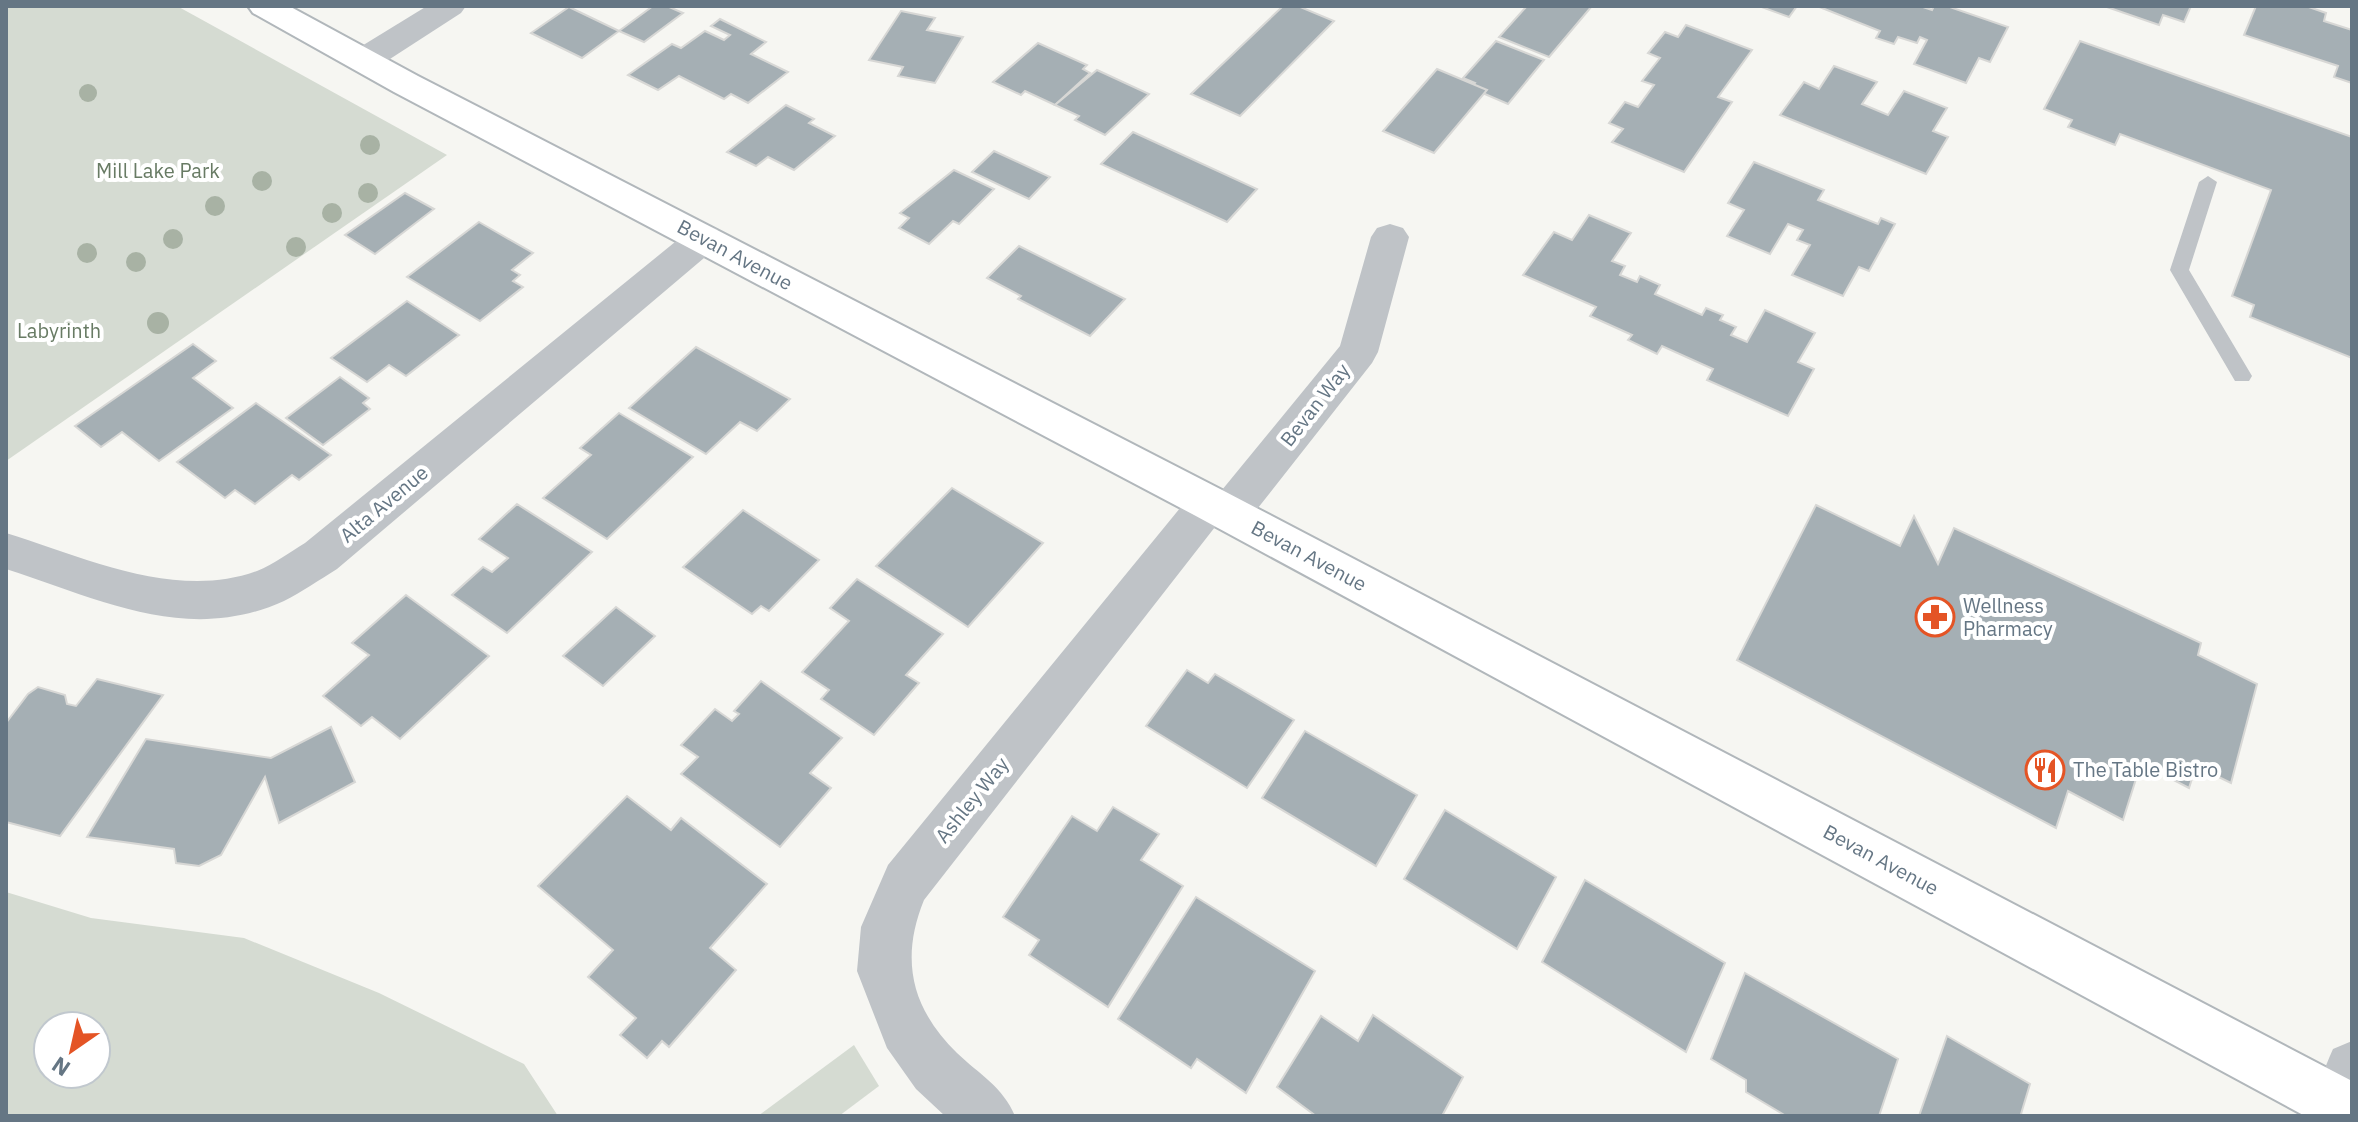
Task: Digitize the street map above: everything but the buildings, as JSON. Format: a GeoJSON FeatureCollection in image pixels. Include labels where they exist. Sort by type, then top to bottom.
{"type":"FeatureCollection","features":[{"type":"Feature","properties":{"kind":"street","name":"Bevan Avenue"},"geometry":{"type":"LineString","coordinates":[[264,6],[1219,508],[2294,1098],[2349,1095]]}},
{"type":"Feature","properties":{"kind":"street"},"geometry":{"type":"LineString","coordinates":[[364,60],[450,6]]}},
{"type":"Feature","properties":{"kind":"street","name":"Bevan Way"},"geometry":{"type":"LineString","coordinates":[[1219,508],[1358,352],[1390,237]]}},
{"type":"Feature","properties":{"kind":"street","name":"Alta Avenue"},"geometry":{"type":"LineString","coordinates":[[6,551],[159,599],[209,602],[269,587],[321,556],[704,238]]}},
{"type":"Feature","properties":{"kind":"street","name":"Ashley Way"},"geometry":{"type":"LineString","coordinates":[[987,1116],[935,1070],[906,1029],[883,971],[887,927],[906,883],[1219,508]]}},
{"type":"Feature","properties":{"kind":"lane"},"geometry":{"type":"LineString","coordinates":[[2208,182],[2179,270],[2242,376]]}},
{"type":"Feature","properties":{"kind":"green space","name":"Mill Lake Park"},"geometry":{"type":"Polygon","coordinates":[[[6,6],[177,6],[447,155],[6,461],[6,6]]]}},
{"type":"Feature","properties":{"kind":"green space"},"geometry":{"type":"Polygon","coordinates":[[[6,892],[91,918],[244,938],[379,993],[524,1064],[558,1116],[6,1116],[6,892]]]}},
{"type":"Feature","properties":{"kind":"green space"},"geometry":{"type":"Polygon","coordinates":[[[854,1045],[879,1086],[839,1116],[758,1116],[854,1045]]]}},
{"type":"Feature","properties":{"kind":"place","name":"Wellness Pharmacy"},"geometry":{"type":"Point","coordinates":[1935,617]}},
{"type":"Feature","properties":{"kind":"place","name":"The Table Bistro"},"geometry":{"type":"Point","coordinates":[2045,770]}},
{"type":"Feature","properties":{"kind":"park label","name":"Labyrinth"},"geometry":{"type":"Point","coordinates":[59,331]}}]}
